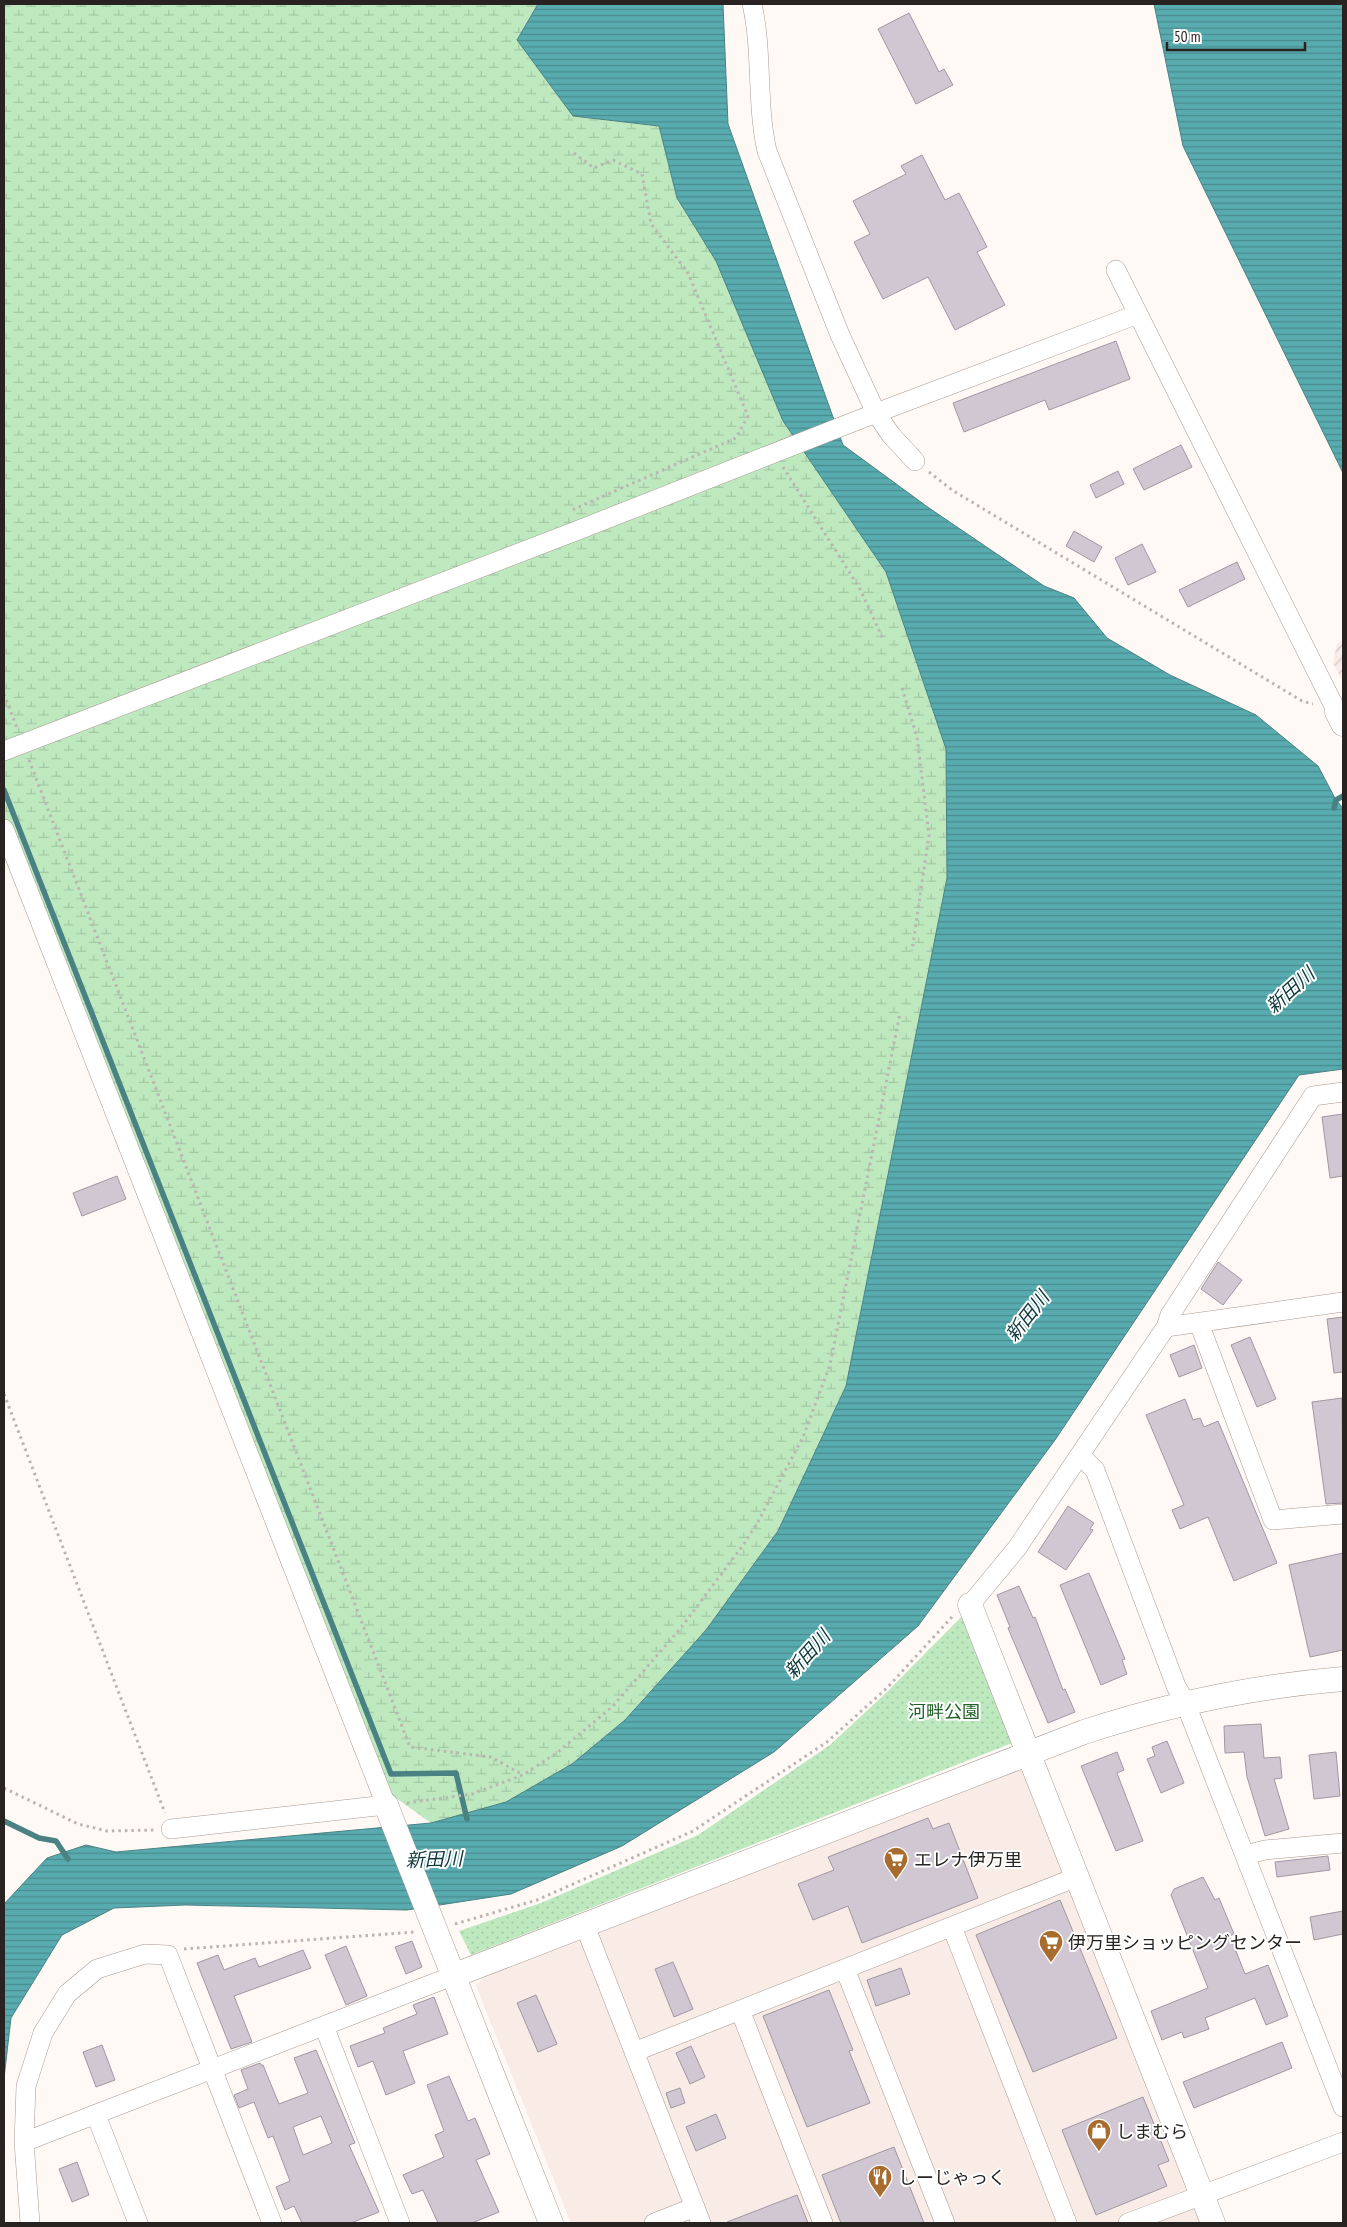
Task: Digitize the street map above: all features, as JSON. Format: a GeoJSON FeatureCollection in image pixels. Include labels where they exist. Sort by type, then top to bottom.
{"type":"FeatureCollection","features":[{"type":"Feature","properties":{"kind":"street"},"geometry":{"type":"LineString","coordinates":[[752,4],[758,30],[760,122],[767,151],[840,335],[868,416],[891,435],[915,462]]}},
{"type":"Feature","properties":{"kind":"street"},"geometry":{"type":"LineString","coordinates":[[1116,270],[1340,718]]}},
{"type":"Feature","properties":{"kind":"street"},"geometry":{"type":"LineString","coordinates":[[4,751],[775,454],[868,416],[1138,314]]}},
{"type":"Feature","properties":{"kind":"street"},"geometry":{"type":"LineString","coordinates":[[4,829],[551,2223]]}},
{"type":"Feature","properties":{"kind":"street"},"geometry":{"type":"LineString","coordinates":[[1212,2223],[970,1605],[1017,1548],[1081,1456],[1166,1327],[1170,1315],[1313,1096],[1343,1092]]}},
{"type":"Feature","properties":{"kind":"street"},"geometry":{"type":"LineString","coordinates":[[1166,1327],[1343,1302]]}},
{"type":"Feature","properties":{"kind":"street"},"geometry":{"type":"LineString","coordinates":[[1199,1323],[1273,1520],[1343,1514]]}},
{"type":"Feature","properties":{"kind":"street"},"geometry":{"type":"LineString","coordinates":[[1081,1456],[1095,1470],[1176,1686],[1185,1702],[1343,2107]]}},
{"type":"Feature","properties":{"kind":"street"},"geometry":{"type":"LineString","coordinates":[[24,2142],[96,2116],[455,1975],[1093,1729],[1185,1702],[1245,1690],[1343,1679]]}},
{"type":"Feature","properties":{"kind":"street"},"geometry":{"type":"LineString","coordinates":[[171,1829],[386,1805]]}},
{"type":"Feature","properties":{"kind":"street"},"geometry":{"type":"LineString","coordinates":[[1246,1856],[1266,1850],[1343,1843]]}},
{"type":"Feature","properties":{"kind":"street"},"geometry":{"type":"LineString","coordinates":[[634,2052],[1077,1877]]}},
{"type":"Feature","properties":{"kind":"street"},"geometry":{"type":"LineString","coordinates":[[585,1926],[698,2215],[654,2223]]}},
{"type":"Feature","properties":{"kind":"street"},"geometry":{"type":"LineString","coordinates":[[952,1926],[1067,2223]]}},
{"type":"Feature","properties":{"kind":"street"},"geometry":{"type":"LineString","coordinates":[[30,2223],[24,2142],[26,2086],[43,2032],[67,1994],[97,1968],[145,1954],[168,1955],[272,2223]]}},
{"type":"Feature","properties":{"kind":"street"},"geometry":{"type":"LineString","coordinates":[[845,1969],[945,2223]]}},
{"type":"Feature","properties":{"kind":"street"},"geometry":{"type":"LineString","coordinates":[[740,2010],[823,2223]]}},
{"type":"Feature","properties":{"kind":"street"},"geometry":{"type":"LineString","coordinates":[[324,2026],[400,2223]]}},
{"type":"Feature","properties":{"kind":"street"},"geometry":{"type":"LineString","coordinates":[[96,2116],[138,2223]]}},
{"type":"Feature","properties":{"kind":"street"},"geometry":{"type":"LineString","coordinates":[[1128,2223],[1343,2142]]}},
{"type":"Feature","properties":{"kind":"path"},"geometry":{"type":"LineString","coordinates":[[574,152],[594,168],[613,160],[642,174],[651,224],[688,273],[748,416],[736,438],[574,509],[576,531]]}},
{"type":"Feature","properties":{"kind":"path"},"geometry":{"type":"LineString","coordinates":[[775,454],[860,589],[884,641]]}},
{"type":"Feature","properties":{"kind":"path"},"geometry":{"type":"LineString","coordinates":[[915,462],[952,490],[1302,701],[1340,718]]}},
{"type":"Feature","properties":{"kind":"path"},"geometry":{"type":"LineString","coordinates":[[902,688],[917,737],[929,835],[912,951]]}},
{"type":"Feature","properties":{"kind":"path"},"geometry":{"type":"LineString","coordinates":[[4,694],[410,1747],[491,1757],[523,1774]]}},
{"type":"Feature","properties":{"kind":"path"},"geometry":{"type":"LineString","coordinates":[[386,1805],[472,1794],[523,1774],[558,1752],[613,1706],[680,1629],[760,1520],[803,1437],[830,1365],[900,1013]]}},
{"type":"Feature","properties":{"kind":"path"},"geometry":{"type":"LineString","coordinates":[[4,1394],[171,1829],[106,1831],[78,1824],[4,1788]]}},
{"type":"Feature","properties":{"kind":"path"},"geometry":{"type":"LineString","coordinates":[[168,1955],[180,1949],[435,1930],[538,1900],[693,1831],[827,1742],[887,1688],[958,1610],[970,1605]]}},
{"type":"Feature","properties":{"kind":"shaded area"},"geometry":{"type":"Polygon","coordinates":[[[1343,640],[1343,682],[1333,663],[1337,644],[1343,640]]]}},
{"type":"Feature","properties":{"kind":"shaded area"},"geometry":{"type":"Polygon","coordinates":[[[1025,1762],[1205,2223],[571,2223],[476,1986],[483,1978],[1025,1762]]]}},
{"type":"Feature","properties":{"kind":"green space"},"geometry":{"type":"Polygon","coordinates":[[[4,4],[538,4],[517,40],[573,116],[659,126],[677,198],[716,261],[783,421],[886,572],[946,749],[947,878],[846,1386],[778,1531],[706,1630],[625,1720],[572,1764],[506,1802],[431,1823],[389,1793],[4,825],[4,4]]]}},
{"type":"Feature","properties":{"kind":"green space","name":"河畔公園"},"geometry":{"type":"Polygon","coordinates":[[[965,1613],[1015,1742],[471,1955],[459,1931],[541,1903],[698,1835],[830,1745],[887,1692],[965,1613]]]}},
{"type":"Feature","properties":{"kind":"water","name":"新田川"},"geometry":{"type":"Polygon","coordinates":[[[538,4],[723,4],[728,124],[843,445],[929,508],[1044,586],[1074,598],[1107,638],[1170,675],[1256,715],[1318,766],[1336,800],[1343,808],[1343,1069],[1299,1075],[1055,1440],[918,1626],[774,1752],[622,1846],[511,1894],[407,1910],[185,1905],[114,1908],[62,1935],[11,2018],[4,2078],[4,1904],[47,1858],[86,1845],[116,1852],[431,1823],[506,1802],[572,1764],[625,1720],[706,1630],[778,1531],[846,1386],[947,878],[946,749],[886,572],[783,421],[716,261],[677,198],[659,126],[573,116],[517,40],[538,4]]]}},
{"type":"Feature","properties":{"kind":"water"},"geometry":{"type":"Polygon","coordinates":[[[1154,4],[1343,4],[1343,473],[1183,146],[1154,4]]]}},
{"type":"Feature","properties":{"kind":"building"},"geometry":{"type":"Polygon","coordinates":[[[909,13],[939,72],[944,69],[953,85],[916,104],[878,29],[909,13]]]}},
{"type":"Feature","properties":{"kind":"building"},"geometry":{"type":"Polygon","coordinates":[[[922,155],[945,200],[959,193],[987,247],[977,252],[1005,305],[955,330],[928,277],[883,299],[854,242],[870,234],[853,201],[906,174],[901,166],[922,155]]]}},
{"type":"Feature","properties":{"kind":"building"},"geometry":{"type":"Polygon","coordinates":[[[1116,341],[1130,379],[1049,410],[1045,400],[964,432],[953,403],[1116,341]]]}},
{"type":"Feature","properties":{"kind":"building"},"geometry":{"type":"Polygon","coordinates":[[[1181,445],[1192,467],[1144,490],[1133,469],[1181,445]]]}},
{"type":"Feature","properties":{"kind":"building"},"geometry":{"type":"Polygon","coordinates":[[[1118,471],[1124,484],[1096,498],[1090,485],[1118,471]]]}},
{"type":"Feature","properties":{"kind":"building"},"geometry":{"type":"Polygon","coordinates":[[[1074,531],[1102,547],[1094,562],[1066,546],[1074,531]]]}},
{"type":"Feature","properties":{"kind":"building"},"geometry":{"type":"Polygon","coordinates":[[[1142,544],[1156,572],[1128,585],[1115,558],[1142,544]]]}},
{"type":"Feature","properties":{"kind":"building"},"geometry":{"type":"Polygon","coordinates":[[[1237,562],[1245,579],[1188,607],[1179,590],[1237,562]]]}},
{"type":"Feature","properties":{"kind":"building"},"geometry":{"type":"Polygon","coordinates":[[[1343,1114],[1343,1176],[1330,1178],[1322,1117],[1343,1114]]]}},
{"type":"Feature","properties":{"kind":"building"},"geometry":{"type":"Polygon","coordinates":[[[117,1176],[126,1199],[82,1216],[73,1193],[117,1176]]]}},
{"type":"Feature","properties":{"kind":"building"},"geometry":{"type":"Polygon","coordinates":[[[1218,1262],[1242,1280],[1223,1305],[1201,1289],[1218,1262]]]}},
{"type":"Feature","properties":{"kind":"building"},"geometry":{"type":"Polygon","coordinates":[[[1343,1317],[1343,1372],[1334,1373],[1327,1319],[1343,1317]]]}},
{"type":"Feature","properties":{"kind":"building"},"geometry":{"type":"Polygon","coordinates":[[[1250,1337],[1276,1399],[1257,1407],[1231,1345],[1250,1337]]]}},
{"type":"Feature","properties":{"kind":"building"},"geometry":{"type":"Polygon","coordinates":[[[1194,1345],[1202,1368],[1179,1377],[1170,1355],[1194,1345]]]}},
{"type":"Feature","properties":{"kind":"building"},"geometry":{"type":"Polygon","coordinates":[[[1342,1398],[1343,1503],[1326,1504],[1312,1402],[1342,1398]]]}},
{"type":"Feature","properties":{"kind":"building"},"geometry":{"type":"Polygon","coordinates":[[[1185,1399],[1193,1420],[1200,1418],[1204,1427],[1218,1421],[1277,1563],[1234,1581],[1208,1517],[1180,1529],[1172,1510],[1184,1505],[1146,1415],[1185,1399]]]}},
{"type":"Feature","properties":{"kind":"building"},"geometry":{"type":"Polygon","coordinates":[[[1068,1506],[1094,1523],[1090,1529],[1093,1530],[1066,1570],[1038,1552],[1068,1506]]]}},
{"type":"Feature","properties":{"kind":"building"},"geometry":{"type":"Polygon","coordinates":[[[1343,1553],[1343,1650],[1310,1657],[1289,1565],[1343,1553]]]}},
{"type":"Feature","properties":{"kind":"building"},"geometry":{"type":"Polygon","coordinates":[[[1089,1573],[1125,1659],[1122,1660],[1127,1674],[1101,1685],[1060,1585],[1089,1573]]]}},
{"type":"Feature","properties":{"kind":"building"},"geometry":{"type":"Polygon","coordinates":[[[1019,1586],[1033,1618],[1035,1617],[1063,1690],[1065,1689],[1075,1712],[1048,1723],[1008,1628],[1010,1627],[997,1595],[1019,1586]]]}},
{"type":"Feature","properties":{"kind":"building"},"geometry":{"type":"Polygon","coordinates":[[[1261,1724],[1264,1758],[1280,1757],[1282,1778],[1274,1779],[1289,1829],[1265,1836],[1247,1777],[1244,1752],[1225,1753],[1224,1726],[1261,1724]]]}},
{"type":"Feature","properties":{"kind":"building"},"geometry":{"type":"Polygon","coordinates":[[[1167,1741],[1184,1783],[1161,1793],[1147,1759],[1155,1756],[1152,1747],[1167,1741]]]}},
{"type":"Feature","properties":{"kind":"building"},"geometry":{"type":"Polygon","coordinates":[[[1117,1752],[1124,1770],[1117,1773],[1143,1841],[1116,1851],[1081,1766],[1117,1752]]]}},
{"type":"Feature","properties":{"kind":"building"},"geometry":{"type":"Polygon","coordinates":[[[1336,1752],[1340,1796],[1314,1799],[1309,1755],[1336,1752]]]}},
{"type":"Feature","properties":{"kind":"building"},"geometry":{"type":"Polygon","coordinates":[[[928,1818],[933,1829],[949,1823],[978,1898],[862,1943],[848,1906],[813,1920],[798,1884],[834,1870],[828,1857],[928,1818]]]}},
{"type":"Feature","properties":{"kind":"building"},"geometry":{"type":"Polygon","coordinates":[[[1328,1856],[1330,1870],[1277,1877],[1275,1862],[1328,1856]]]}},
{"type":"Feature","properties":{"kind":"building"},"geometry":{"type":"Polygon","coordinates":[[[1203,1877],[1215,1900],[1219,1898],[1234,1934],[1230,1936],[1245,1974],[1268,1965],[1288,2016],[1266,2025],[1255,1998],[1205,2018],[1209,2029],[1184,2038],[1182,2032],[1162,2040],[1151,2011],[1208,1988],[1171,1895],[1174,1889],[1203,1877]]]}},
{"type":"Feature","properties":{"kind":"building"},"geometry":{"type":"Polygon","coordinates":[[[1060,1900],[1117,2038],[1033,2072],[976,1935],[1060,1900]]]}},
{"type":"Feature","properties":{"kind":"building"},"geometry":{"type":"Polygon","coordinates":[[[1343,1911],[1343,1934],[1314,1940],[1310,1917],[1343,1911]]]}},
{"type":"Feature","properties":{"kind":"building"},"geometry":{"type":"Polygon","coordinates":[[[412,1941],[422,1967],[406,1974],[395,1947],[412,1941]]]}},
{"type":"Feature","properties":{"kind":"building"},"geometry":{"type":"Polygon","coordinates":[[[346,1946],[367,1996],[346,2005],[325,1955],[346,1946]]]}},
{"type":"Feature","properties":{"kind":"building"},"geometry":{"type":"Polygon","coordinates":[[[303,1950],[311,1968],[234,1996],[252,2042],[231,2049],[197,1963],[218,1955],[224,1970],[255,1958],[259,1967],[303,1950]]]}},
{"type":"Feature","properties":{"kind":"building"},"geometry":{"type":"Polygon","coordinates":[[[673,1962],[693,2009],[674,2017],[655,1969],[673,1962]]]}},
{"type":"Feature","properties":{"kind":"building"},"geometry":{"type":"Polygon","coordinates":[[[901,1968],[910,1994],[876,2006],[867,1980],[901,1968]]]}},
{"type":"Feature","properties":{"kind":"building"},"geometry":{"type":"Polygon","coordinates":[[[829,1990],[853,2050],[849,2051],[870,2103],[807,2127],[763,2016],[829,1990]]]}},
{"type":"Feature","properties":{"kind":"building"},"geometry":{"type":"Polygon","coordinates":[[[536,1995],[557,2044],[538,2052],[517,2003],[536,1995]]]}},
{"type":"Feature","properties":{"kind":"building"},"geometry":{"type":"Polygon","coordinates":[[[434,1997],[448,2034],[403,2051],[415,2083],[386,2095],[373,2061],[358,2067],[350,2046],[385,2033],[383,2028],[417,2014],[413,2005],[434,1997]]]}},
{"type":"Feature","properties":{"kind":"building"},"geometry":{"type":"Polygon","coordinates":[[[1282,2042],[1292,2068],[1194,2108],[1183,2082],[1282,2042]]]}},
{"type":"Feature","properties":{"kind":"building"},"geometry":{"type":"Polygon","coordinates":[[[102,2045],[115,2080],[96,2087],[83,2052],[102,2045]]]}},
{"type":"Feature","properties":{"kind":"building"},"geometry":{"type":"Polygon","coordinates":[[[691,2046],[705,2077],[690,2084],[676,2053],[691,2046]]]}},
{"type":"Feature","properties":{"kind":"building"},"geometry":{"type":"Polygon","coordinates":[[[316,2050],[355,2143],[349,2145],[379,2212],[351,2223],[302,2223],[294,2206],[285,2210],[276,2187],[290,2181],[273,2136],[268,2138],[254,2102],[239,2108],[234,2095],[248,2089],[241,2070],[260,2063],[263,2065],[279,2104],[308,2093],[294,2058],[316,2050]],[[321,2116],[293,2127],[303,2155],[332,2143],[321,2116]]]}},
{"type":"Feature","properties":{"kind":"building"},"geometry":{"type":"Polygon","coordinates":[[[449,2076],[468,2121],[475,2118],[490,2154],[476,2160],[499,2212],[472,2223],[438,2223],[423,2190],[412,2194],[403,2175],[444,2157],[435,2135],[444,2131],[427,2085],[449,2076]]]}},
{"type":"Feature","properties":{"kind":"building"},"geometry":{"type":"Polygon","coordinates":[[[680,2088],[685,2103],[671,2108],[666,2093],[680,2088]]]}},
{"type":"Feature","properties":{"kind":"building"},"geometry":{"type":"Polygon","coordinates":[[[1143,2097],[1169,2161],[1158,2165],[1167,2186],[1096,2215],[1062,2130],[1143,2097]]]}},
{"type":"Feature","properties":{"kind":"building"},"geometry":{"type":"Polygon","coordinates":[[[716,2114],[726,2138],[696,2151],[686,2127],[716,2114]]]}},
{"type":"Feature","properties":{"kind":"building"},"geometry":{"type":"Polygon","coordinates":[[[894,2147],[924,2223],[841,2223],[822,2175],[894,2147]]]}},
{"type":"Feature","properties":{"kind":"building"},"geometry":{"type":"Polygon","coordinates":[[[77,2162],[89,2195],[72,2202],[59,2169],[77,2162]]]}},
{"type":"Feature","properties":{"kind":"building"},"geometry":{"type":"Polygon","coordinates":[[[797,2195],[808,2223],[727,2223],[727,2222],[797,2195]]]}},
{"type":"Feature","properties":{"kind":"waterway"},"geometry":{"type":"LineString","coordinates":[[4,790],[391,1774],[456,1773],[467,1819]]}},
{"type":"Feature","properties":{"kind":"waterway"},"geometry":{"type":"LineString","coordinates":[[1334,808],[1336,800],[1343,796]]}},
{"type":"Feature","properties":{"kind":"waterway"},"geometry":{"type":"LineString","coordinates":[[4,1821],[39,1838],[56,1841],[68,1859]]}},
{"type":"Feature","properties":{"kind":"place","name":"エレナ伊万里"},"geometry":{"type":"Point","coordinates":[896,1880]}},
{"type":"Feature","properties":{"kind":"place","name":"伊万里ショッピングセンター"},"geometry":{"type":"Point","coordinates":[1051,1963]}},
{"type":"Feature","properties":{"kind":"place","name":"しまむら"},"geometry":{"type":"Point","coordinates":[1099,2152]}},
{"type":"Feature","properties":{"kind":"place","name":"しーじゃっく"},"geometry":{"type":"Point","coordinates":[880,2198]}}]}
